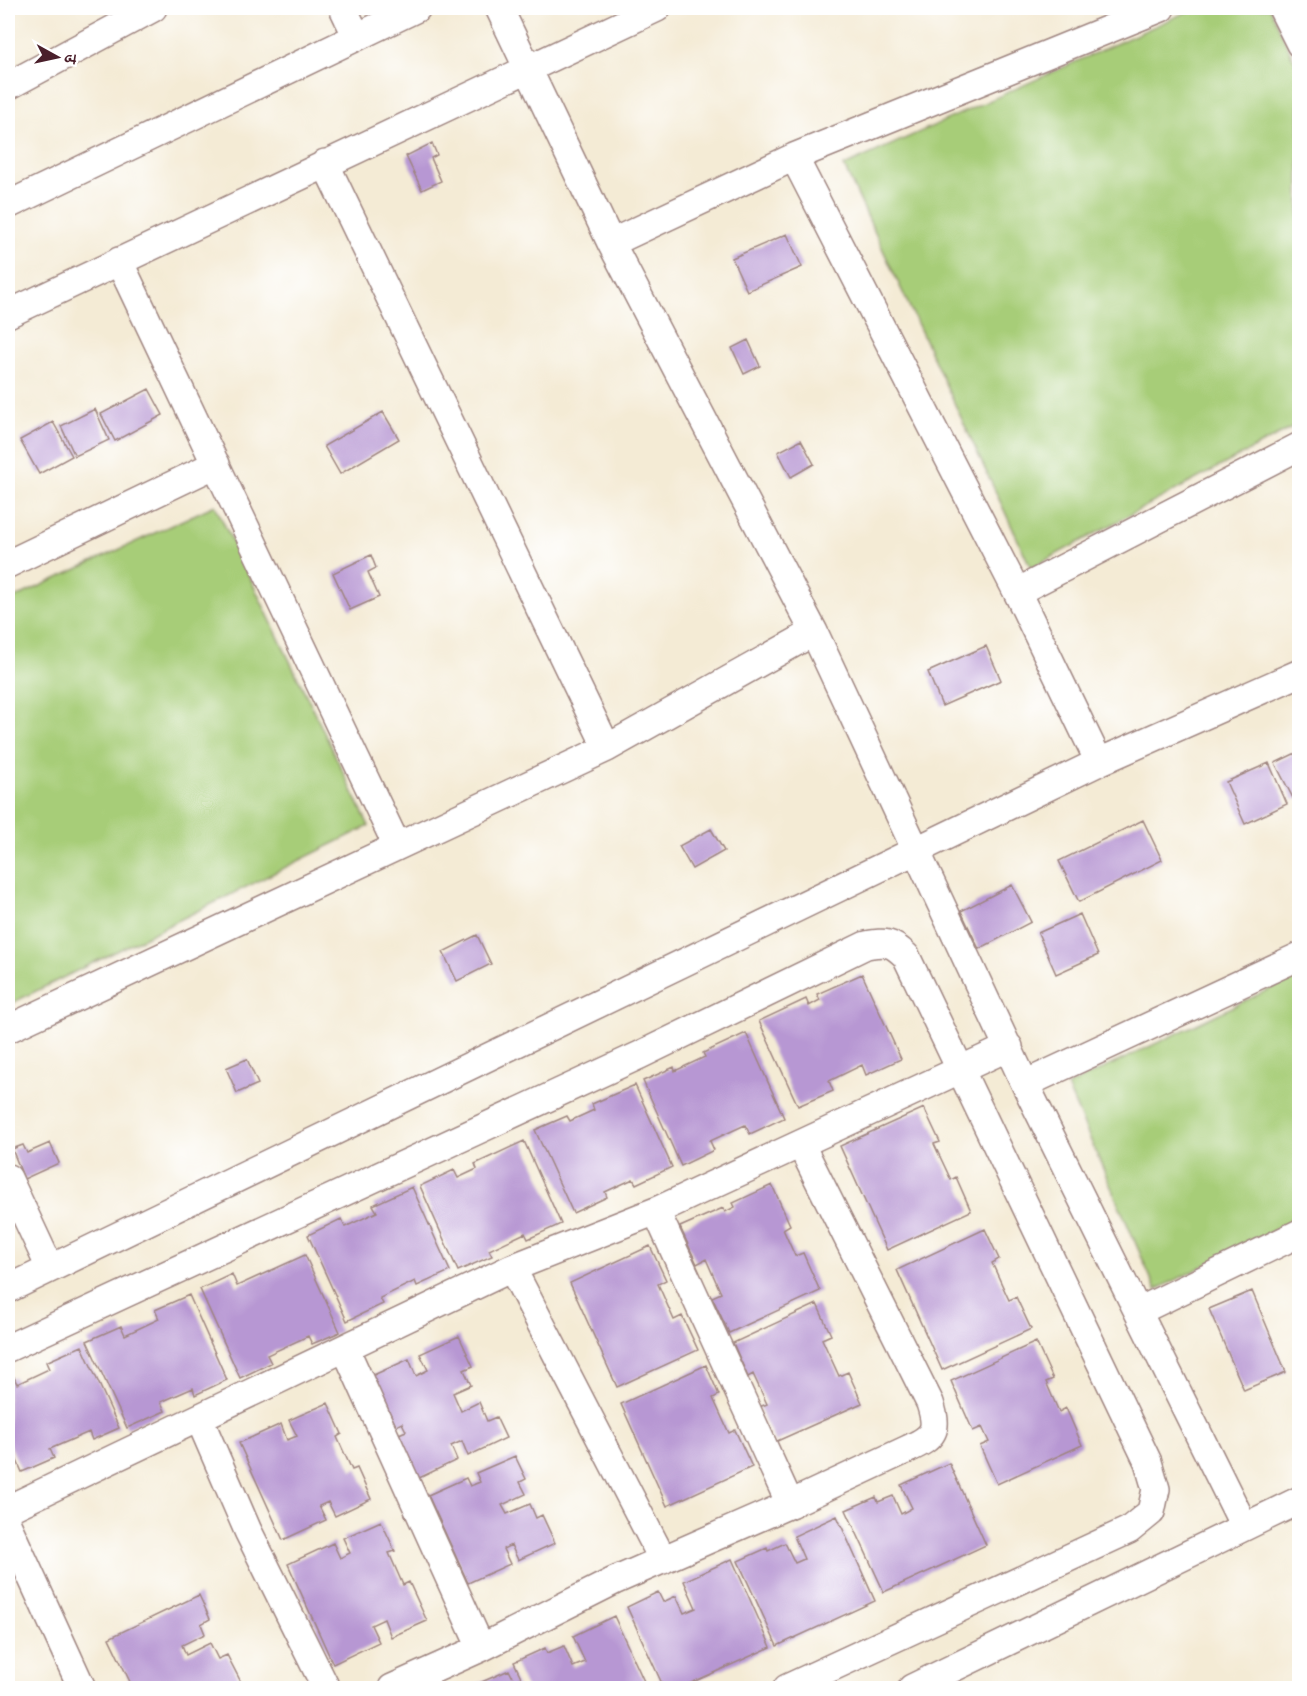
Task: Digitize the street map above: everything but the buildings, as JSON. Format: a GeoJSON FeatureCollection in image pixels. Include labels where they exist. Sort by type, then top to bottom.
{"type":"FeatureCollection","features":[{"type":"Feature","properties":{"kind":"street"},"geometry":{"type":"LineString","coordinates":[[8,86],[125,14],[153,8]]}},
{"type":"Feature","properties":{"kind":"street"},"geometry":{"type":"LineString","coordinates":[[343,8],[357,37]]}},
{"type":"Feature","properties":{"kind":"street"},"geometry":{"type":"LineString","coordinates":[[8,205],[417,8]]}},
{"type":"Feature","properties":{"kind":"street"},"geometry":{"type":"LineString","coordinates":[[499,8],[611,243],[814,632],[1025,1084],[1244,1526]]}},
{"type":"Feature","properties":{"kind":"street"},"geometry":{"type":"LineString","coordinates":[[8,314],[527,67],[657,8]]}},
{"type":"Feature","properties":{"kind":"street"},"geometry":{"type":"LineString","coordinates":[[611,243],[794,157],[1161,8]]}},
{"type":"Feature","properties":{"kind":"street"},"geometry":{"type":"LineString","coordinates":[[1282,8],[1299,44]]}},
{"type":"Feature","properties":{"kind":"street"},"geometry":{"type":"LineString","coordinates":[[794,157],[1017,592],[1099,762]]}},
{"type":"Feature","properties":{"kind":"street"},"geometry":{"type":"LineString","coordinates":[[325,163],[607,748]]}},
{"type":"Feature","properties":{"kind":"street"},"geometry":{"type":"LineString","coordinates":[[120,261],[396,846]]}},
{"type":"Feature","properties":{"kind":"street"},"geometry":{"type":"LineString","coordinates":[[1017,592],[1299,446]]}},
{"type":"Feature","properties":{"kind":"street"},"geometry":{"type":"LineString","coordinates":[[8,564],[216,464]]}},
{"type":"Feature","properties":{"kind":"street"},"geometry":{"type":"LineString","coordinates":[[8,1029],[607,748],[814,632]]}},
{"type":"Feature","properties":{"kind":"street"},"geometry":{"type":"LineString","coordinates":[[8,1289],[1099,762],[1299,674]]}},
{"type":"Feature","properties":{"kind":"street"},"geometry":{"type":"LineString","coordinates":[[8,1348],[640,1055],[866,945],[885,942],[896,946],[906,956],[1148,1462],[1156,1489],[1152,1512],[1129,1530],[788,1689]]}},
{"type":"Feature","properties":{"kind":"street"},"geometry":{"type":"LineString","coordinates":[[1025,1084],[1299,956]]}},
{"type":"Feature","properties":{"kind":"street"},"geometry":{"type":"LineString","coordinates":[[8,1509],[512,1268],[656,1211],[1009,1047]]}},
{"type":"Feature","properties":{"kind":"street"},"geometry":{"type":"LineString","coordinates":[[392,1689],[481,1648],[614,1581],[925,1442],[933,1432],[935,1419],[930,1403],[801,1145]]}},
{"type":"Feature","properties":{"kind":"street"},"geometry":{"type":"LineString","coordinates":[[8,1178],[50,1268]]}},
{"type":"Feature","properties":{"kind":"street"},"geometry":{"type":"LineString","coordinates":[[656,1211],[789,1504]]}},
{"type":"Feature","properties":{"kind":"street"},"geometry":{"type":"LineString","coordinates":[[1139,1311],[1299,1233]]}},
{"type":"Feature","properties":{"kind":"street"},"geometry":{"type":"LineString","coordinates":[[512,1268],[663,1560]]}},
{"type":"Feature","properties":{"kind":"street"},"geometry":{"type":"LineString","coordinates":[[345,1348],[481,1648]]}},
{"type":"Feature","properties":{"kind":"street"},"geometry":{"type":"LineString","coordinates":[[199,1418],[248,1531],[326,1689]]}},
{"type":"Feature","properties":{"kind":"street"},"geometry":{"type":"LineString","coordinates":[[912,1689],[1299,1500]]}},
{"type":"Feature","properties":{"kind":"street"},"geometry":{"type":"LineString","coordinates":[[8,1526],[82,1689]]}},
{"type":"Feature","properties":{"kind":"green space"},"geometry":{"type":"Polygon","coordinates":[[[1195,8],[1270,8],[1299,71],[1299,424],[1031,568],[844,166],[1195,8]]]}},
{"type":"Feature","properties":{"kind":"green space"},"geometry":{"type":"Polygon","coordinates":[[[215,505],[369,826],[8,1005],[8,601],[215,505]]]}},
{"type":"Feature","properties":{"kind":"green space"},"geometry":{"type":"Polygon","coordinates":[[[1299,975],[1299,1218],[1156,1290],[1067,1086],[1299,975]]]}}]}
